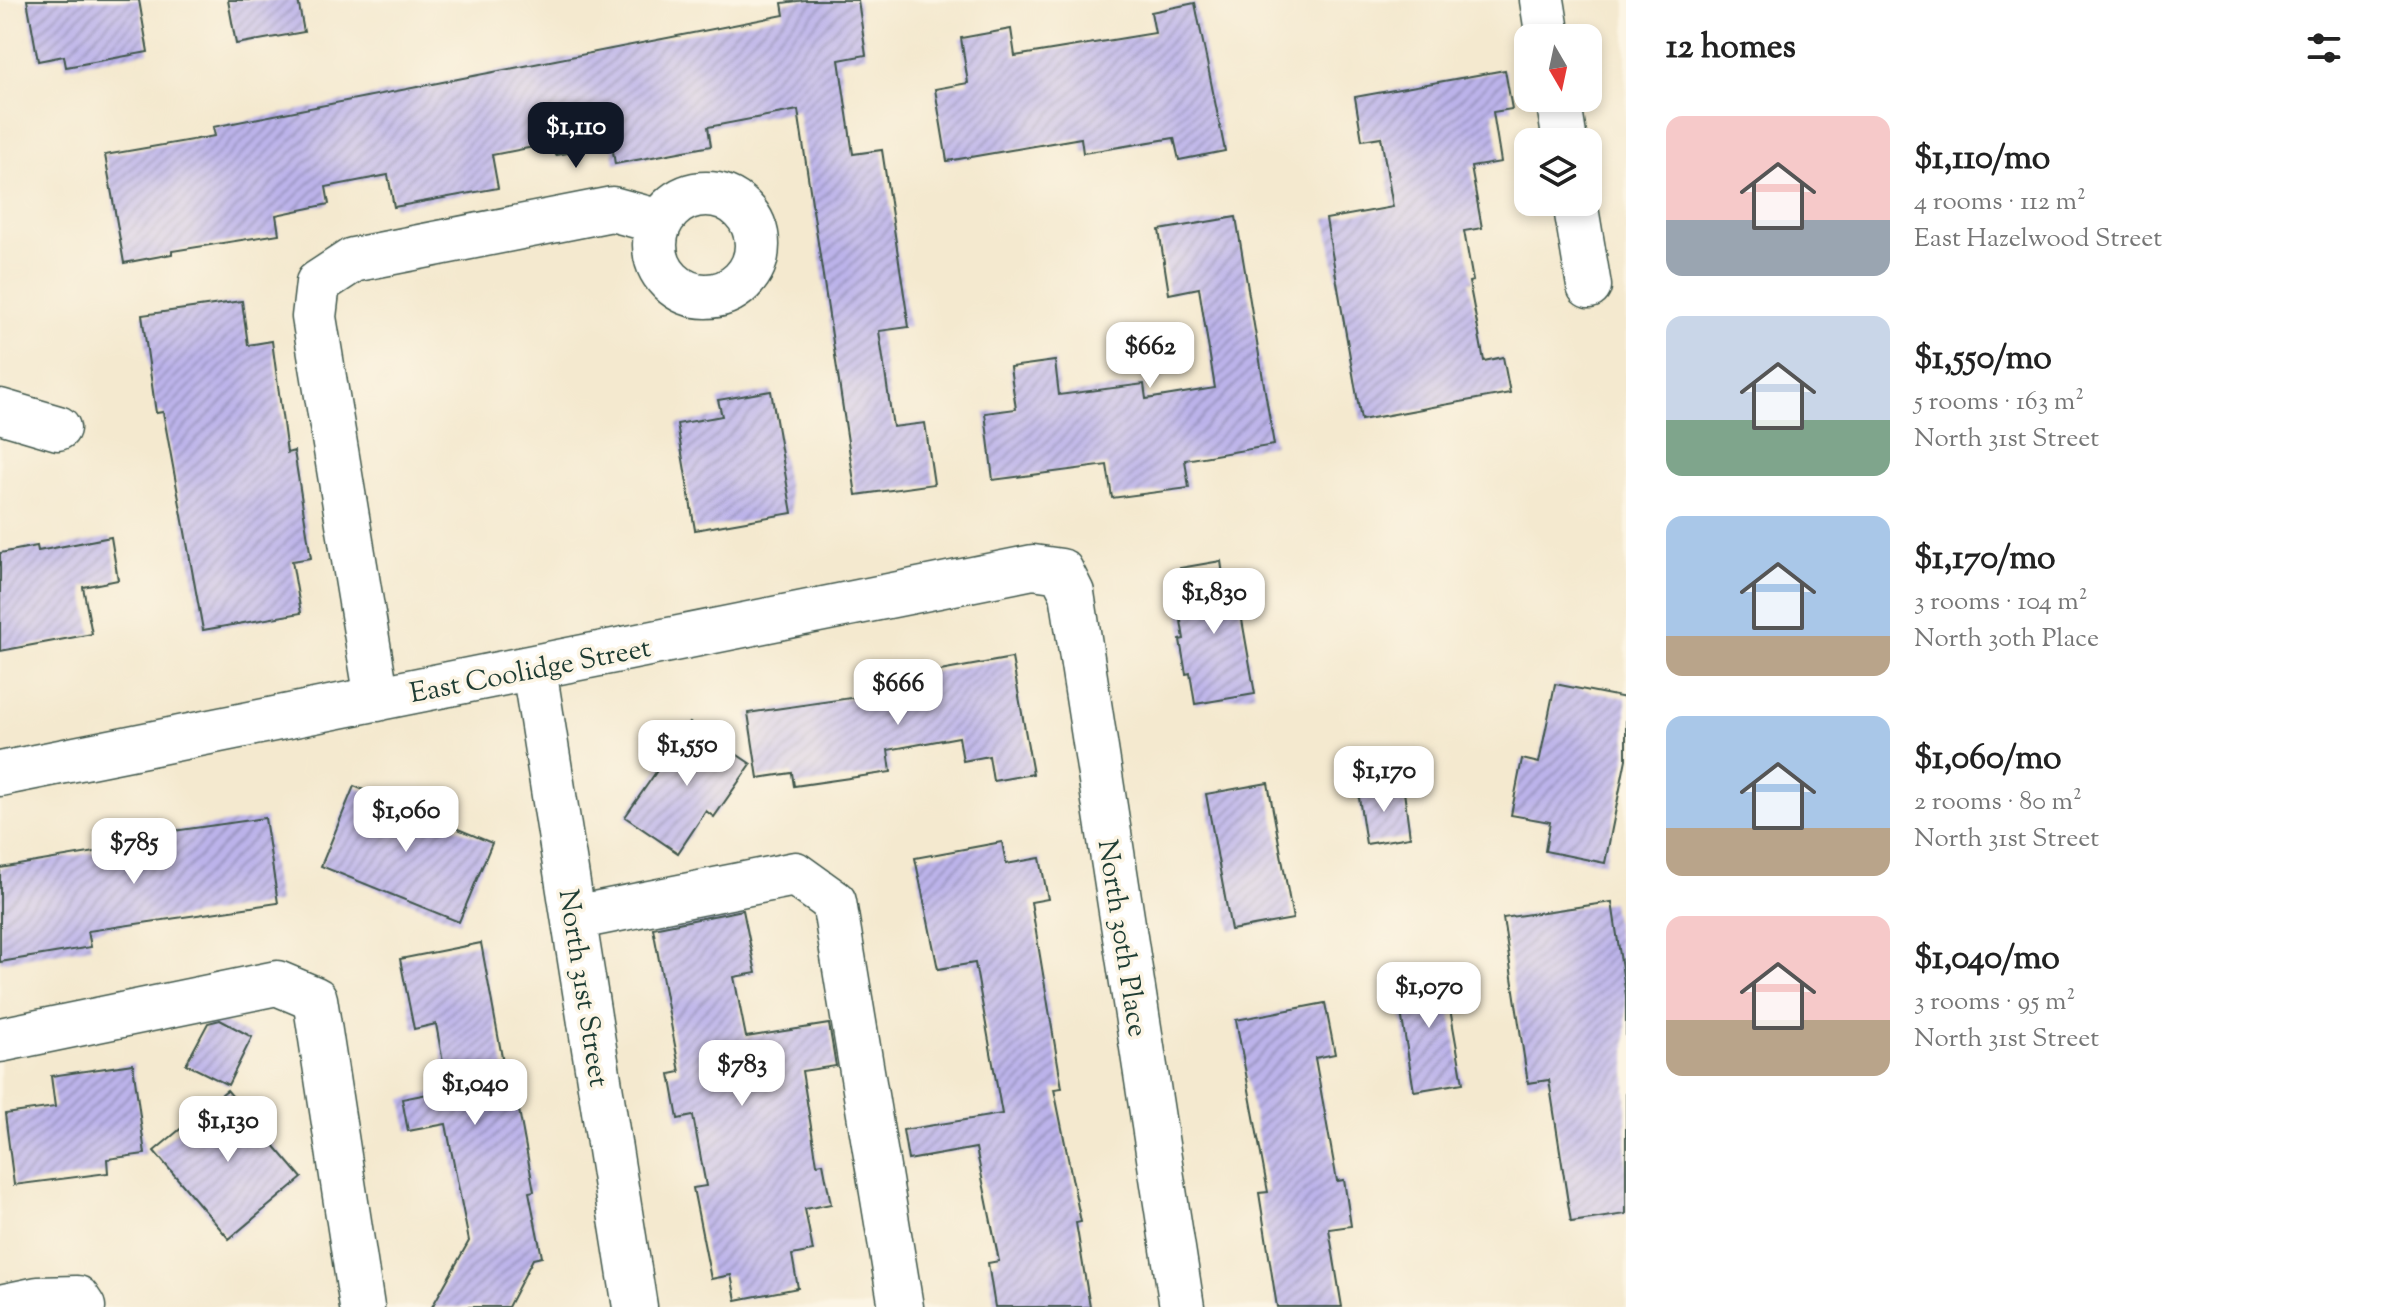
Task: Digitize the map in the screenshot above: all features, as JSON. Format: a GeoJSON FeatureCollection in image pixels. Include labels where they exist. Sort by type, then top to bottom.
{"type":"FeatureCollection","features":[{"type":"Feature","properties":{"kind":"street"},"geometry":{"type":"LineString","coordinates":[[1542,0],[1546,24]]}},
{"type":"Feature","properties":{"kind":"street"},"geometry":{"type":"LineString","coordinates":[[377,699],[314,317],[318,283],[353,260],[612,209],[660,222]]}},
{"type":"Feature","properties":{"kind":"street"},"geometry":{"type":"LineString","coordinates":[[1577,216],[1589,286]]}},
{"type":"Feature","properties":{"kind":"street"},"geometry":{"type":"LineString","coordinates":[[0,411],[58,428]]}},
{"type":"Feature","properties":{"kind":"street","name":"East Coolidge Street"},"geometry":{"type":"LineString","coordinates":[[0,774],[1033,567],[1061,571]]}},
{"type":"Feature","properties":{"kind":"street","name":"North 30th Place"},"geometry":{"type":"LineString","coordinates":[[1061,571],[1072,593],[1182,1307]]}},
{"type":"Feature","properties":{"kind":"street","name":"North 31st Street"},"geometry":{"type":"LineString","coordinates":[[534,669],[635,1307]]}},
{"type":"Feature","properties":{"kind":"street"},"geometry":{"type":"LineString","coordinates":[[574,918],[795,874],[834,902],[901,1307]]}},
{"type":"Feature","properties":{"kind":"street"},"geometry":{"type":"LineString","coordinates":[[0,1040],[277,983],[315,999],[362,1307]]}},
{"type":"Feature","properties":{"kind":"street"},"geometry":{"type":"LineString","coordinates":[[0,1307],[38,1299],[77,1298],[83,1307]]}},
{"type":"Feature","properties":{"kind":"building"},"geometry":{"type":"Polygon","coordinates":[[[27,0],[139,0],[148,52],[66,67],[64,56],[38,61],[27,0]]]}},
{"type":"Feature","properties":{"kind":"building"},"geometry":{"type":"Polygon","coordinates":[[[228,0],[298,0],[304,32],[236,44],[228,0]]]}},
{"type":"Feature","properties":{"kind":"building"},"geometry":{"type":"Polygon","coordinates":[[[858,0],[866,55],[839,60],[853,154],[882,150],[909,327],[879,331],[893,427],[925,423],[934,484],[856,495],[798,110],[708,127],[711,146],[615,164],[612,145],[556,155],[554,143],[492,155],[498,188],[394,207],[388,175],[326,187],[329,204],[276,215],[279,234],[172,251],[172,254],[124,263],[105,155],[215,136],[213,127],[784,15],[782,3],[858,0]]]}},
{"type":"Feature","properties":{"kind":"building"},"geometry":{"type":"Polygon","coordinates":[[[1195,3],[1225,151],[1179,160],[1174,138],[1083,153],[1081,138],[947,161],[935,89],[968,83],[961,38],[1011,29],[1015,56],[1155,33],[1151,12],[1195,3]]]}},
{"type":"Feature","properties":{"kind":"building"},"geometry":{"type":"Polygon","coordinates":[[[1505,70],[1512,109],[1493,112],[1501,162],[1471,167],[1482,228],[1464,231],[1473,281],[1469,282],[1484,361],[1503,357],[1510,393],[1361,420],[1326,219],[1393,207],[1381,137],[1362,140],[1355,97],[1505,70]]]}},
{"type":"Feature","properties":{"kind":"building"},"geometry":{"type":"Polygon","coordinates":[[[1236,217],[1274,445],[1185,460],[1189,488],[1112,498],[1107,465],[993,480],[985,413],[1016,409],[1010,367],[1055,361],[1059,395],[1144,384],[1146,399],[1215,388],[1199,288],[1169,294],[1159,230],[1236,217]]]}},
{"type":"Feature","properties":{"kind":"building"},"geometry":{"type":"Polygon","coordinates":[[[242,301],[248,345],[272,341],[287,453],[294,451],[311,558],[292,561],[301,613],[203,630],[163,412],[156,413],[142,315],[242,301]]]}},
{"type":"Feature","properties":{"kind":"building"},"geometry":{"type":"Polygon","coordinates":[[[771,391],[792,513],[695,530],[677,424],[722,416],[718,400],[771,391]]]}},
{"type":"Feature","properties":{"kind":"building"},"geometry":{"type":"Polygon","coordinates":[[[111,537],[118,580],[83,587],[92,634],[0,651],[0,553],[37,546],[38,551],[111,537]]]}},
{"type":"Feature","properties":{"kind":"building"},"geometry":{"type":"Polygon","coordinates":[[[1221,561],[1224,582],[1235,580],[1255,694],[1195,704],[1180,640],[1184,639],[1179,609],[1186,607],[1180,568],[1221,561]]]}},
{"type":"Feature","properties":{"kind":"building"},"geometry":{"type":"Polygon","coordinates":[[[1012,658],[1033,774],[993,781],[989,756],[963,761],[959,737],[888,750],[891,772],[794,786],[792,773],[758,778],[748,713],[899,691],[896,679],[1012,658]]]}},
{"type":"Feature","properties":{"kind":"building"},"geometry":{"type":"Polygon","coordinates":[[[1555,684],[1626,698],[1626,759],[1605,863],[1545,851],[1550,822],[1511,815],[1522,759],[1539,763],[1555,684]]]}},
{"type":"Feature","properties":{"kind":"building"},"geometry":{"type":"Polygon","coordinates":[[[690,723],[751,764],[714,817],[706,811],[678,853],[625,817],[690,723]]]}},
{"type":"Feature","properties":{"kind":"building"},"geometry":{"type":"Polygon","coordinates":[[[1268,783],[1293,919],[1231,930],[1206,794],[1268,783]]]}},
{"type":"Feature","properties":{"kind":"building"},"geometry":{"type":"Polygon","coordinates":[[[1403,784],[1410,837],[1366,844],[1358,791],[1403,784]]]}},
{"type":"Feature","properties":{"kind":"building"},"geometry":{"type":"Polygon","coordinates":[[[354,786],[492,843],[459,922],[321,866],[354,786]]]}},
{"type":"Feature","properties":{"kind":"building"},"geometry":{"type":"Polygon","coordinates":[[[265,818],[278,903],[88,931],[91,947],[0,962],[0,868],[125,847],[124,838],[265,818]]]}},
{"type":"Feature","properties":{"kind":"building"},"geometry":{"type":"Polygon","coordinates":[[[1002,842],[1006,864],[1040,858],[1048,899],[1031,902],[1062,1088],[1054,1089],[1081,1222],[1076,1223],[1090,1307],[995,1307],[988,1263],[999,1261],[976,1148],[908,1160],[903,1130],[1002,1114],[975,963],[938,969],[915,858],[1002,842]]]}},
{"type":"Feature","properties":{"kind":"building"},"geometry":{"type":"Polygon","coordinates":[[[1612,902],[1626,995],[1626,1214],[1571,1222],[1549,1080],[1528,1083],[1503,918],[1612,902]]]}},
{"type":"Feature","properties":{"kind":"building"},"geometry":{"type":"Polygon","coordinates":[[[743,910],[756,973],[734,977],[746,1037],[829,1024],[836,1066],[802,1071],[817,1164],[823,1163],[831,1204],[805,1209],[813,1251],[792,1255],[798,1288],[736,1300],[731,1275],[711,1279],[693,1188],[706,1186],[693,1116],[678,1119],[670,1074],[680,1072],[653,928],[743,910]]]}},
{"type":"Feature","properties":{"kind":"building"},"geometry":{"type":"Polygon","coordinates":[[[481,943],[506,1079],[513,1078],[534,1191],[529,1192],[542,1257],[533,1259],[508,1307],[432,1307],[469,1241],[446,1124],[408,1131],[402,1099],[448,1090],[436,1024],[414,1029],[400,959],[481,943]]]}},
{"type":"Feature","properties":{"kind":"building"},"geometry":{"type":"Polygon","coordinates":[[[1443,969],[1463,1083],[1414,1091],[1395,976],[1443,969]]]}},
{"type":"Feature","properties":{"kind":"building"},"geometry":{"type":"Polygon","coordinates":[[[1325,1003],[1335,1054],[1315,1058],[1337,1181],[1344,1180],[1351,1226],[1329,1229],[1342,1307],[1277,1307],[1259,1193],[1268,1192],[1236,1020],[1325,1003]]]}},
{"type":"Feature","properties":{"kind":"building"},"geometry":{"type":"Polygon","coordinates":[[[220,1020],[252,1037],[228,1085],[186,1064],[208,1023],[220,1020]]]}},
{"type":"Feature","properties":{"kind":"building"},"geometry":{"type":"Polygon","coordinates":[[[133,1064],[145,1154],[107,1159],[108,1173],[14,1185],[5,1114],[55,1107],[51,1076],[133,1064]]]}},
{"type":"Feature","properties":{"kind":"building"},"geometry":{"type":"Polygon","coordinates":[[[227,1090],[302,1178],[229,1239],[154,1151],[227,1090]]]}}]}
